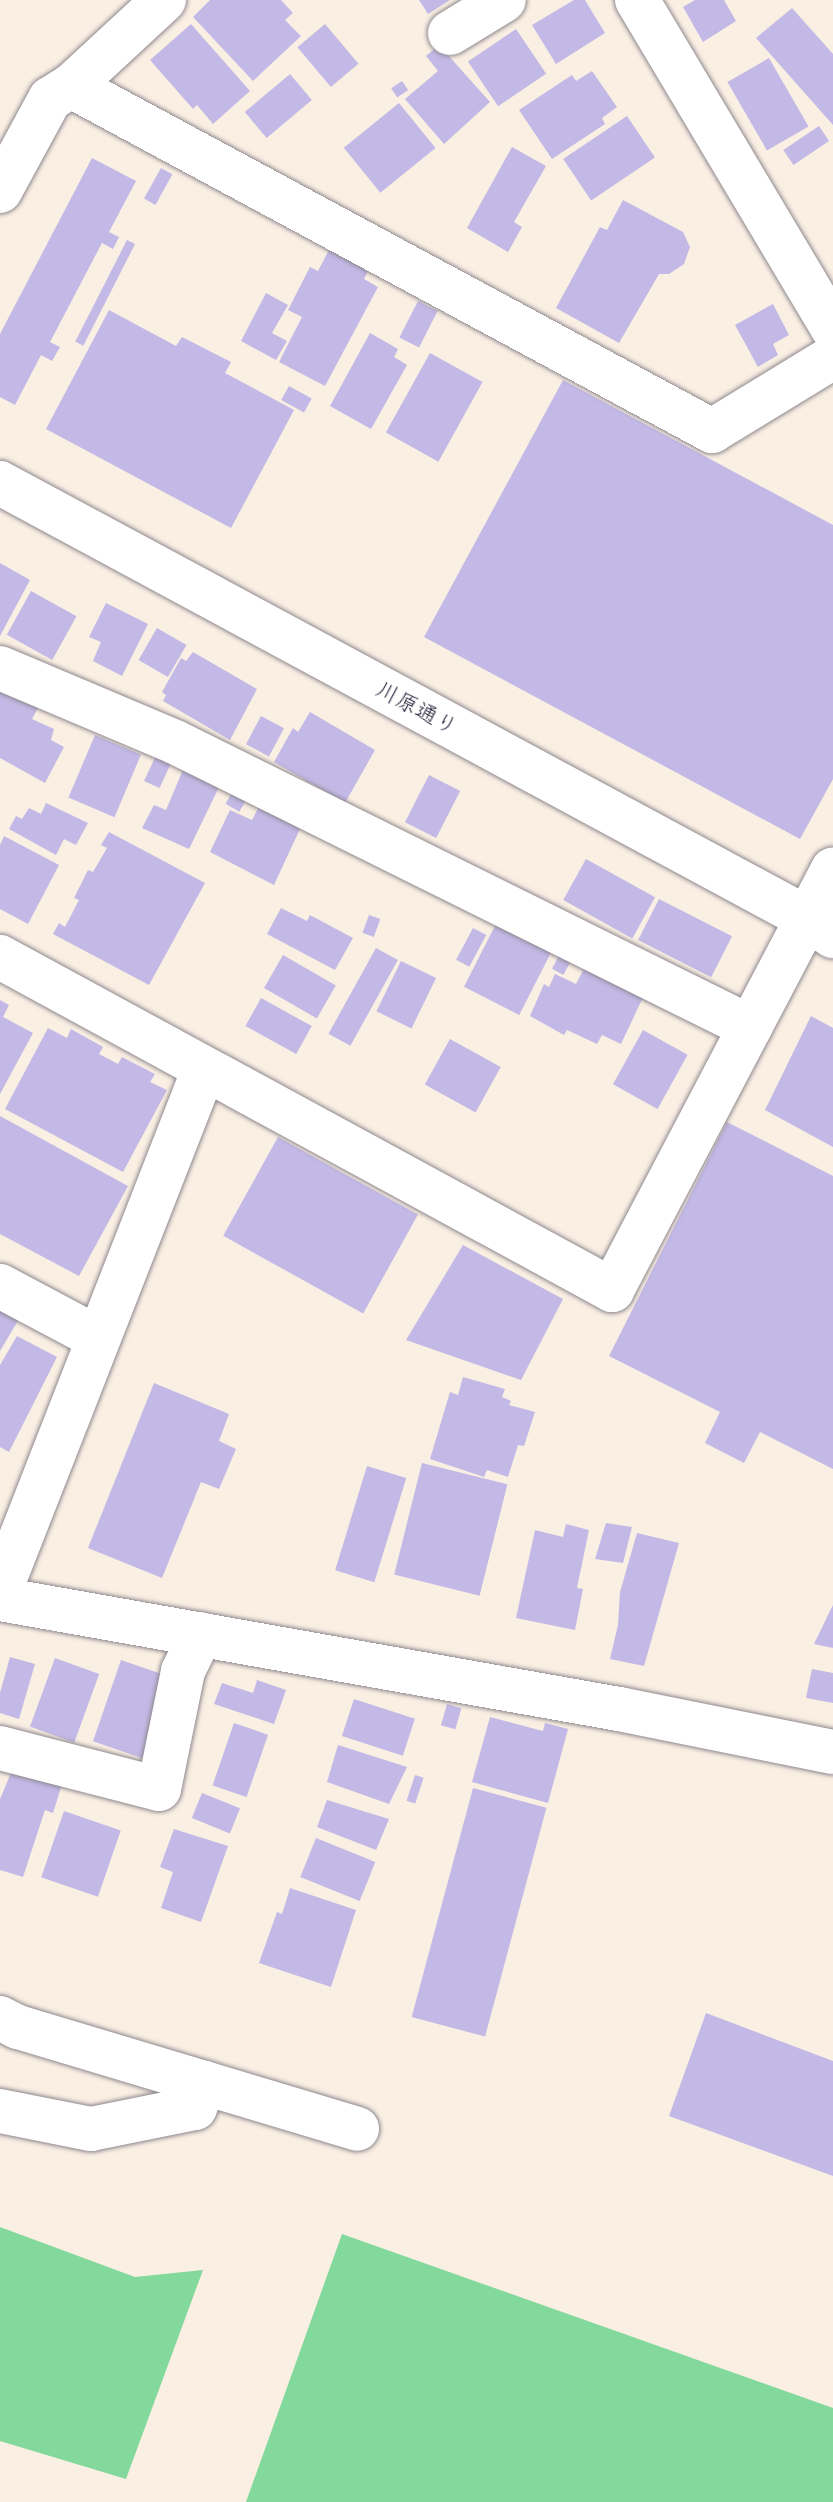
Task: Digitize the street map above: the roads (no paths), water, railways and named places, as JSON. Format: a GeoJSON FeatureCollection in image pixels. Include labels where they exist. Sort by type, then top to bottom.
{"type":"FeatureCollection","features":[{"type":"Feature","properties":{"kind":"street"},"geometry":{"type":"LineString","coordinates":[[0,191],[50,99],[71,86],[164,0]]}},
{"type":"Feature","properties":{"kind":"street"},"geometry":{"type":"LineString","coordinates":[[450,33],[504,0]]}},
{"type":"Feature","properties":{"kind":"street"},"geometry":{"type":"LineString","coordinates":[[637,0],[833,329]]}},
{"type":"Feature","properties":{"kind":"street"},"geometry":{"type":"LineString","coordinates":[[71,86],[712,431],[833,357]]}},
{"type":"Feature","properties":{"kind":"street","name":"川原通り"},"geometry":{"type":"LineString","coordinates":[[0,483],[824,928]]}},
{"type":"Feature","properties":{"kind":"street"},"geometry":{"type":"LineString","coordinates":[[0,668],[175,742],[750,1027]]}},
{"type":"Feature","properties":{"kind":"street"},"geometry":{"type":"LineString","coordinates":[[0,957],[612,1290],[750,1027],[824,928],[833,869]]}},
{"type":"Feature","properties":{"kind":"street"},"geometry":{"type":"LineString","coordinates":[[0,1591],[204,1069]]}},
{"type":"Feature","properties":{"kind":"street"},"geometry":{"type":"LineString","coordinates":[[0,1286],[98,1338]]}},
{"type":"Feature","properties":{"kind":"street"},"geometry":{"type":"LineString","coordinates":[[0,1599],[833,1752]]}},
{"type":"Feature","properties":{"kind":"street"},"geometry":{"type":"LineString","coordinates":[[0,1748],[159,1789],[183,1671],[201,1634]]}},
{"type":"Feature","properties":{"kind":"street"},"geometry":{"type":"LineString","coordinates":[[6,2022],[357,2129]]}},
{"type":"Feature","properties":{"kind":"street"},"geometry":{"type":"LineString","coordinates":[[0,2111],[91,2129],[195,2108],[204,2083]]}}]}
